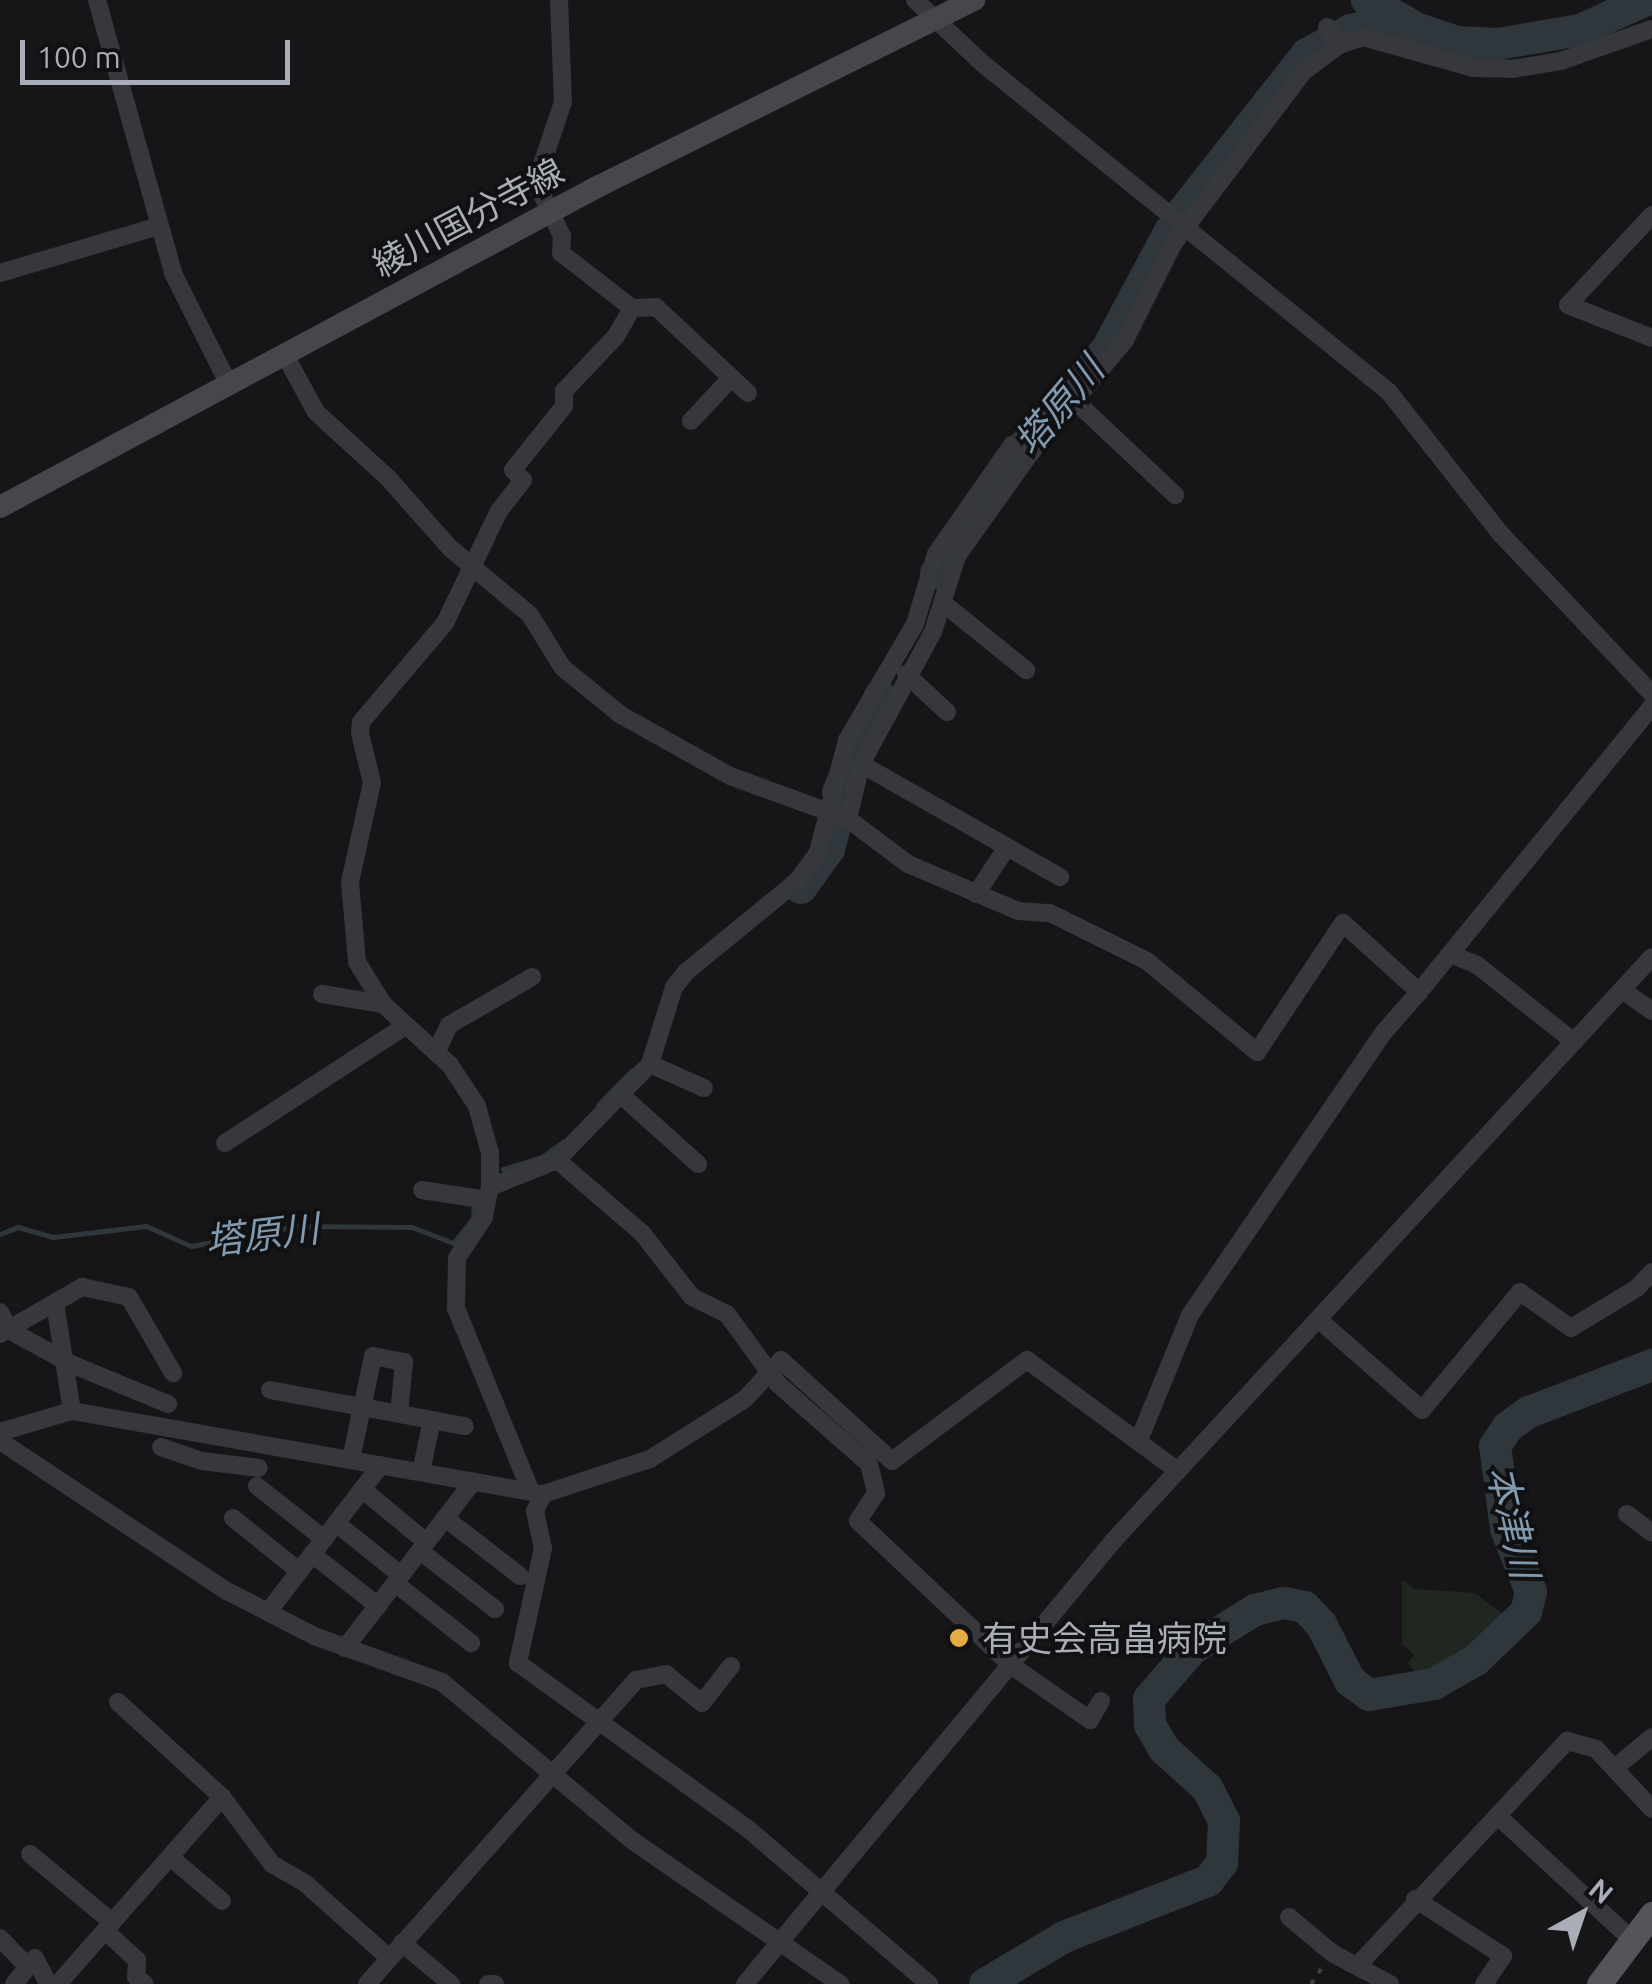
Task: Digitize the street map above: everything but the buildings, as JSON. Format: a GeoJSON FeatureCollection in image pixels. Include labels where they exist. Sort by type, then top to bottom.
{"type":"FeatureCollection","features":[{"type":"Feature","properties":{"kind":"main road","name":"綾川国分寺線"},"geometry":{"type":"LineString","coordinates":[[0,507],[552,212],[974,0]]}},
{"type":"Feature","properties":{"kind":"main road"},"geometry":{"type":"LineString","coordinates":[[1599,1984],[1652,1914]]}},
{"type":"Feature","properties":{"kind":"street"},"geometry":{"type":"LineString","coordinates":[[97,0],[173,273],[230,385]]}},
{"type":"Feature","properties":{"kind":"street"},"geometry":{"type":"LineString","coordinates":[[558,0],[564,102],[536,182],[552,212],[561,253],[632,308],[656,307],[748,393]]}},
{"type":"Feature","properties":{"kind":"street"},"geometry":{"type":"LineString","coordinates":[[915,0],[935,22],[1415,417],[1499,532],[1652,694]]}},
{"type":"Feature","properties":{"kind":"street"},"geometry":{"type":"LineString","coordinates":[[1327,26],[1339,45]]}},
{"type":"Feature","properties":{"kind":"street"},"geometry":{"type":"LineString","coordinates":[[848,820],[861,764],[945,594],[957,556],[1032,451],[1125,340],[1172,244],[1303,72],[1339,45],[1363,37],[1473,68],[1512,70],[1562,62],[1652,29]]}},
{"type":"Feature","properties":{"kind":"street"},"geometry":{"type":"LineString","coordinates":[[1652,215],[1568,305],[1652,338]]}},
{"type":"Feature","properties":{"kind":"street"},"geometry":{"type":"LineString","coordinates":[[0,273],[159,226]]}},
{"type":"Feature","properties":{"kind":"street"},"geometry":{"type":"LineString","coordinates":[[632,308],[616,336],[564,390],[564,406],[513,470],[522,480],[434,641],[362,722],[372,784],[350,882],[358,962],[383,1004],[436,1053],[477,1106],[490,1153],[483,1196],[457,1258],[456,1308],[537,1493],[535,1511],[543,1548],[518,1663],[599,1723],[621,1732],[697,1798],[746,1828],[929,1984]]}},
{"type":"Feature","properties":{"kind":"street"},"geometry":{"type":"LineString","coordinates":[[285,355],[316,412],[472,567],[530,615],[563,668],[621,715],[730,776],[848,820],[908,864],[1018,911],[1050,913],[1147,961],[1257,1052],[1343,923],[1418,992]]}},
{"type":"Feature","properties":{"kind":"street"},"geometry":{"type":"LineString","coordinates":[[691,420],[731,378]]}},
{"type":"Feature","properties":{"kind":"street"},"geometry":{"type":"LineString","coordinates":[[1074,400],[1175,495]]}},
{"type":"Feature","properties":{"kind":"street"},"geometry":{"type":"LineString","coordinates":[[422,1190],[483,1196],[557,1160],[650,1064],[674,987],[796,882],[817,856],[847,740],[915,624],[922,587],[936,554],[1012,445],[1032,451]]}},
{"type":"Feature","properties":{"kind":"street"},"geometry":{"type":"LineString","coordinates":[[922,587],[945,594],[1026,670]]}},
{"type":"Feature","properties":{"kind":"street"},"geometry":{"type":"LineString","coordinates":[[906,674],[947,712]]}},
{"type":"Feature","properties":{"kind":"street"},"geometry":{"type":"LineString","coordinates":[[1139,1440],[1190,1316],[1384,1032],[1652,706]]}},
{"type":"Feature","properties":{"kind":"street"},"geometry":{"type":"LineString","coordinates":[[861,764],[1060,877]]}},
{"type":"Feature","properties":{"kind":"street"},"geometry":{"type":"LineString","coordinates":[[976,894],[1006,847]]}},
{"type":"Feature","properties":{"kind":"street"},"geometry":{"type":"LineString","coordinates":[[1450,954],[1477,965],[1574,1042]]}},
{"type":"Feature","properties":{"kind":"street"},"geometry":{"type":"LineString","coordinates":[[745,1984],[1178,1471],[1652,956]]}},
{"type":"Feature","properties":{"kind":"street"},"geometry":{"type":"LineString","coordinates":[[436,1053],[448,1025],[532,978]]}},
{"type":"Feature","properties":{"kind":"street"},"geometry":{"type":"LineString","coordinates":[[1622,990],[1652,1011]]}},
{"type":"Feature","properties":{"kind":"street"},"geometry":{"type":"LineString","coordinates":[[322,994],[383,1004]]}},
{"type":"Feature","properties":{"kind":"street"},"geometry":{"type":"LineString","coordinates":[[225,1143],[405,1026]]}},
{"type":"Feature","properties":{"kind":"street"},"geometry":{"type":"LineString","coordinates":[[650,1064],[704,1088]]}},
{"type":"Feature","properties":{"kind":"street"},"geometry":{"type":"LineString","coordinates":[[620,1094],[698,1164]]}},
{"type":"Feature","properties":{"kind":"street"},"geometry":{"type":"LineString","coordinates":[[557,1160],[642,1232],[692,1297],[727,1314],[770,1372],[869,1464],[876,1493],[858,1521],[1012,1666],[1090,1720],[1100,1701]]}},
{"type":"Feature","properties":{"kind":"street"},"geometry":{"type":"LineString","coordinates":[[1320,1320],[1422,1410],[1520,1292],[1572,1328],[1637,1288],[1652,1272]]}},
{"type":"Feature","properties":{"kind":"street"},"geometry":{"type":"LineString","coordinates":[[4,1332],[82,1287],[129,1297],[173,1373]]}},
{"type":"Feature","properties":{"kind":"street"},"geometry":{"type":"LineString","coordinates":[[55,1303],[72,1411]]}},
{"type":"Feature","properties":{"kind":"street"},"geometry":{"type":"LineString","coordinates":[[0,1312],[4,1332]]}},
{"type":"Feature","properties":{"kind":"street"},"geometry":{"type":"LineString","coordinates":[[4,1332],[168,1404]]}},
{"type":"Feature","properties":{"kind":"street"},"geometry":{"type":"LineString","coordinates":[[351,1459],[373,1356],[404,1362],[408,1372],[400,1414]]}},
{"type":"Feature","properties":{"kind":"street"},"geometry":{"type":"LineString","coordinates":[[0,1432],[72,1411],[537,1493],[650,1458],[712,1423],[781,1360],[892,1461],[1027,1360],[1178,1471]]}},
{"type":"Feature","properties":{"kind":"street"},"geometry":{"type":"LineString","coordinates":[[270,1390],[465,1426]]}},
{"type":"Feature","properties":{"kind":"street"},"geometry":{"type":"LineString","coordinates":[[421,1472],[432,1420]]}},
{"type":"Feature","properties":{"kind":"street"},"geometry":{"type":"LineString","coordinates":[[0,1441],[194,1571],[268,1612],[345,1648],[442,1682],[554,1777],[840,1984]]}},
{"type":"Feature","properties":{"kind":"street"},"geometry":{"type":"LineString","coordinates":[[161,1446],[258,1477],[318,1546],[378,1606]]}},
{"type":"Feature","properties":{"kind":"street"},"geometry":{"type":"LineString","coordinates":[[268,1612],[380,1465]]}},
{"type":"Feature","properties":{"kind":"street"},"geometry":{"type":"LineString","coordinates":[[345,1648],[473,1482]]}},
{"type":"Feature","properties":{"kind":"street"},"geometry":{"type":"LineString","coordinates":[[362,1489],[494,1609]]}},
{"type":"Feature","properties":{"kind":"street"},"geometry":{"type":"LineString","coordinates":[[1627,1514],[1652,1533]]}},
{"type":"Feature","properties":{"kind":"street"},"geometry":{"type":"LineString","coordinates":[[233,1518],[299,1571]]}},
{"type":"Feature","properties":{"kind":"street"},"geometry":{"type":"LineString","coordinates":[[445,1518],[520,1576]]}},
{"type":"Feature","properties":{"kind":"street"},"geometry":{"type":"LineString","coordinates":[[336,1523],[471,1643]]}},
{"type":"Feature","properties":{"kind":"street"},"geometry":{"type":"LineString","coordinates":[[366,1984],[554,1777],[636,1680],[666,1674],[702,1703],[732,1666]]}},
{"type":"Feature","properties":{"kind":"street"},"geometry":{"type":"LineString","coordinates":[[118,1702],[222,1797],[272,1864],[306,1884],[389,1958]]}},
{"type":"Feature","properties":{"kind":"street"},"geometry":{"type":"LineString","coordinates":[[1616,1767],[1652,1737]]}},
{"type":"Feature","properties":{"kind":"street"},"geometry":{"type":"LineString","coordinates":[[1360,1963],[1415,1899],[1500,1818],[1567,1741],[1596,1749],[1652,1809]]}},
{"type":"Feature","properties":{"kind":"street"},"geometry":{"type":"LineString","coordinates":[[58,1984],[112,1930],[222,1797]]}},
{"type":"Feature","properties":{"kind":"street"},"geometry":{"type":"LineString","coordinates":[[1500,1818],[1632,1940]]}},
{"type":"Feature","properties":{"kind":"street"},"geometry":{"type":"LineString","coordinates":[[30,1854],[112,1930],[137,1960],[135,1982]]}},
{"type":"Feature","properties":{"kind":"street"},"geometry":{"type":"LineString","coordinates":[[170,1857],[222,1901]]}},
{"type":"Feature","properties":{"kind":"street"},"geometry":{"type":"LineString","coordinates":[[1415,1899],[1503,1956],[1484,1984]]}},
{"type":"Feature","properties":{"kind":"street"},"geometry":{"type":"LineString","coordinates":[[1289,1917],[1332,1953],[1360,1963],[1390,1984]]}},
{"type":"Feature","properties":{"kind":"street"},"geometry":{"type":"LineString","coordinates":[[0,1938],[28,1967]]}},
{"type":"Feature","properties":{"kind":"street"},"geometry":{"type":"LineString","coordinates":[[402,1942],[451,1984]]}},
{"type":"Feature","properties":{"kind":"street"},"geometry":{"type":"LineString","coordinates":[[14,1984],[34,1958],[48,1984]]}},
{"type":"Feature","properties":{"kind":"street"},"geometry":{"type":"LineString","coordinates":[[488,1984],[496,1984]]}},
{"type":"Feature","properties":{"kind":"shaded area"},"geometry":{"type":"Polygon","coordinates":[[[1402,1580],[1415,1589],[1475,1593],[1504,1615],[1461,1656],[1419,1677],[1408,1663],[1414,1655],[1402,1644],[1402,1580]]]}},
{"type":"Feature","properties":{"kind":"waterway"},"geometry":{"type":"LineString","coordinates":[[1367,0],[1418,29],[1457,42],[1498,44],[1580,30],[1646,0]]}},
{"type":"Feature","properties":{"kind":"waterway","name":"塔原川"},"geometry":{"type":"LineString","coordinates":[[1181,214],[1307,54],[1351,30],[1378,24],[1418,29]]}},
{"type":"Feature","properties":{"kind":"waterway","name":"塔原川"},"geometry":{"type":"LineString","coordinates":[[936,573],[1017,454],[1107,349],[1170,231]]}},
{"type":"Feature","properties":{"kind":"waterway","name":"塔原川"},"geometry":{"type":"LineString","coordinates":[[838,792],[880,696]]}},
{"type":"Feature","properties":{"kind":"waterway","name":"塔原川"},"geometry":{"type":"LineString","coordinates":[[801,888],[829,849],[835,826]]}},
{"type":"Feature","properties":{"kind":"waterway","name":"塔原川"},"geometry":{"type":"LineString","coordinates":[[598,1105],[632,1070]]}},
{"type":"Feature","properties":{"kind":"waterway","name":"塔原川"},"geometry":{"type":"LineString","coordinates":[[503,1169],[542,1157],[563,1142]]}},
{"type":"Feature","properties":{"kind":"waterway","name":"塔原川"},"geometry":{"type":"LineString","coordinates":[[0,1234],[18,1227],[53,1237],[146,1226],[191,1246],[298,1226],[412,1227],[453,1243],[473,1218],[474,1204]]}},
{"type":"Feature","properties":{"kind":"waterway","name":"本津川"},"geometry":{"type":"LineString","coordinates":[[985,1984],[1064,1937],[1208,1881],[1222,1863],[1224,1821],[1207,1788],[1164,1749],[1150,1725],[1149,1699],[1192,1649],[1255,1610],[1284,1603],[1305,1607],[1321,1624],[1350,1681],[1369,1695],[1434,1684],[1476,1660],[1526,1612],[1531,1592],[1506,1529],[1495,1446],[1508,1427],[1529,1412],[1652,1365]]}},
{"type":"Feature","properties":{"kind":"place","name":"有史会高畠病院"},"geometry":{"type":"Point","coordinates":[959,1638]}}]}
